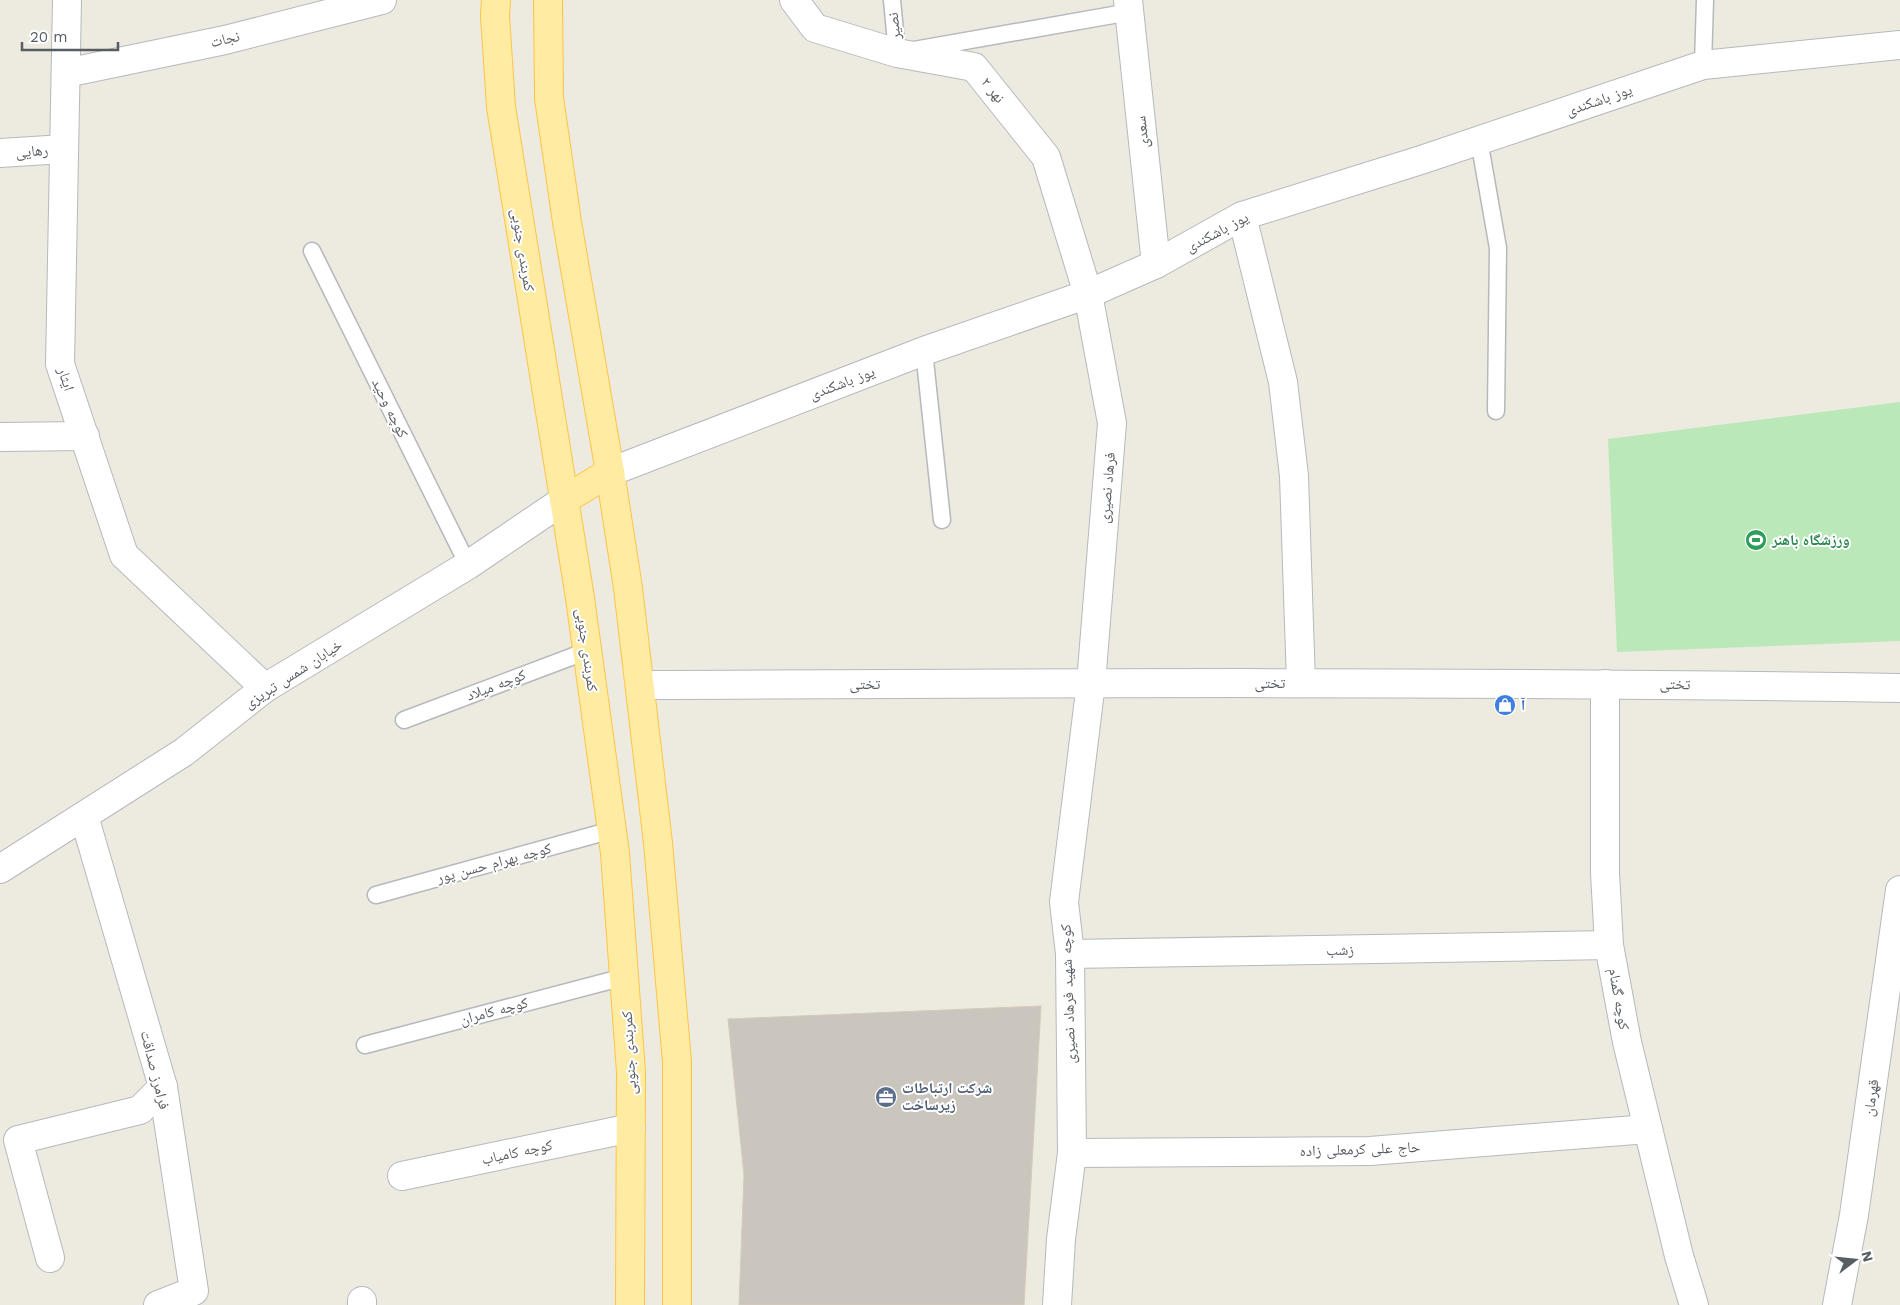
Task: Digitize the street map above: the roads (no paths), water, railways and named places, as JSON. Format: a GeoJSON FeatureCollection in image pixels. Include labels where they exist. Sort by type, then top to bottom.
{"type":"FeatureCollection","features":[{"type":"Feature","properties":{"kind":"main road","name":"کمربندی جنوبی"},"geometry":{"type":"LineString","coordinates":[[496,0],[495,16],[501,107],[564,500],[612,830],[631,1072],[630,1305]]}},
{"type":"Feature","properties":{"kind":"main road"},"geometry":{"type":"LineString","coordinates":[[548,0],[549,98],[567,222],[628,588],[658,843],[677,1062],[677,1305]]}},
{"type":"Feature","properties":{"kind":"main road"},"geometry":{"type":"LineString","coordinates":[[564,500],[610,472]]}},
{"type":"Feature","properties":{"kind":"street","name":"ایثار"},"geometry":{"type":"LineString","coordinates":[[68,0],[60,364],[124,554],[265,688]]}},
{"type":"Feature","properties":{"kind":"street","name":"نجات"},"geometry":{"type":"LineString","coordinates":[[66,73],[225,40],[382,0]]}},
{"type":"Feature","properties":{"kind":"street","name":"نهر ۲"},"geometry":{"type":"LineString","coordinates":[[794,0],[815,28],[897,53],[974,66],[1046,157],[1088,294]]}},
{"type":"Feature","properties":{"kind":"street","name":"سعدی"},"geometry":{"type":"LineString","coordinates":[[1129,6],[1156,264]]}},
{"type":"Feature","properties":{"kind":"street","name":"یوز باشکندی"},"geometry":{"type":"LineString","coordinates":[[610,472],[924,351],[1088,294],[1156,264],[1242,216],[1479,140],[1702,65],[1900,44]]}},
{"type":"Feature","properties":{"kind":"street","name":"رهایی"},"geometry":{"type":"LineString","coordinates":[[0,153],[64,149]]}},
{"type":"Feature","properties":{"kind":"street"},"geometry":{"type":"LineString","coordinates":[[1242,216],[1283,382],[1294,476],[1301,683]]}},
{"type":"Feature","properties":{"kind":"street","name":"فرهاد نصیری"},"geometry":{"type":"LineString","coordinates":[[1088,294],[1112,423],[1090,683]]}},
{"type":"Feature","properties":{"kind":"street"},"geometry":{"type":"LineString","coordinates":[[0,437],[85,436]]}},
{"type":"Feature","properties":{"kind":"street","name":"خیابان شمس تبریزی"},"geometry":{"type":"LineString","coordinates":[[0,869],[184,752],[265,688],[468,565],[564,500]]}},
{"type":"Feature","properties":{"kind":"street","name":"کوچه شهید فرهاد نصیری"},"geometry":{"type":"LineString","coordinates":[[1057,1305],[1061,1239],[1072,1153],[1070,954],[1064,902],[1090,683]]}},
{"type":"Feature","properties":{"kind":"street","name":"تختی"},"geometry":{"type":"LineString","coordinates":[[640,685],[1301,683],[1605,684],[1900,688]]}},
{"type":"Feature","properties":{"kind":"street","name":"کوچه گمنام"},"geometry":{"type":"LineString","coordinates":[[1605,684],[1605,872],[1609,945],[1627,1042],[1679,1256],[1694,1305]]}},
{"type":"Feature","properties":{"kind":"street","name":"فرامرز صداقت"},"geometry":{"type":"LineString","coordinates":[[84,816],[163,1087],[194,1291],[158,1305]]}},
{"type":"Feature","properties":{"kind":"street","name":"قهرمان"},"geometry":{"type":"LineString","coordinates":[[1837,1305],[1854,1215],[1900,890]]}},
{"type":"Feature","properties":{"kind":"street","name":"زشب"},"geometry":{"type":"LineString","coordinates":[[1070,954],[1609,945]]}},
{"type":"Feature","properties":{"kind":"street"},"geometry":{"type":"LineString","coordinates":[[50,1258],[18,1140],[140,1110],[163,1087]]}},
{"type":"Feature","properties":{"kind":"street","name":"کوچه کامیاب"},"geometry":{"type":"LineString","coordinates":[[402,1176],[631,1128]]}},
{"type":"Feature","properties":{"kind":"street","name":"حاج علی کرمعلی زاده"},"geometry":{"type":"LineString","coordinates":[[1072,1153],[1370,1151],[1648,1129]]}},
{"type":"Feature","properties":{"kind":"lane","name":"نصیر"},"geometry":{"type":"LineString","coordinates":[[892,0],[897,53]]}},
{"type":"Feature","properties":{"kind":"lane"},"geometry":{"type":"LineString","coordinates":[[1702,65],[1705,0]]}},
{"type":"Feature","properties":{"kind":"lane"},"geometry":{"type":"LineString","coordinates":[[897,53],[1129,6]]}},
{"type":"Feature","properties":{"kind":"lane"},"geometry":{"type":"LineString","coordinates":[[1479,140],[1498,248],[1496,411]]}},
{"type":"Feature","properties":{"kind":"lane","name":"کوچه وحید"},"geometry":{"type":"LineString","coordinates":[[312,251],[468,565]]}},
{"type":"Feature","properties":{"kind":"lane"},"geometry":{"type":"LineString","coordinates":[[924,351],[942,520]]}},
{"type":"Feature","properties":{"kind":"lane","name":"کوچه میلاد"},"geometry":{"type":"LineString","coordinates":[[404,720],[587,651]]}},
{"type":"Feature","properties":{"kind":"lane","name":"کوچه بهرام حسن پور"},"geometry":{"type":"LineString","coordinates":[[376,895],[612,830]]}},
{"type":"Feature","properties":{"kind":"lane","name":"کوچه کامران"},"geometry":{"type":"LineString","coordinates":[[365,1045],[624,977]]}},
{"type":"Feature","properties":{"kind":"place","name":"ورزشگاه باهنر"},"geometry":{"type":"Point","coordinates":[1756,540]}},
{"type":"Feature","properties":{"kind":"place","name":"آ"},"geometry":{"type":"Point","coordinates":[1505,705]}},
{"type":"Feature","properties":{"kind":"place","name":"شرکت ارتباطات زیرساخت"},"geometry":{"type":"Point","coordinates":[886,1097]}}]}
